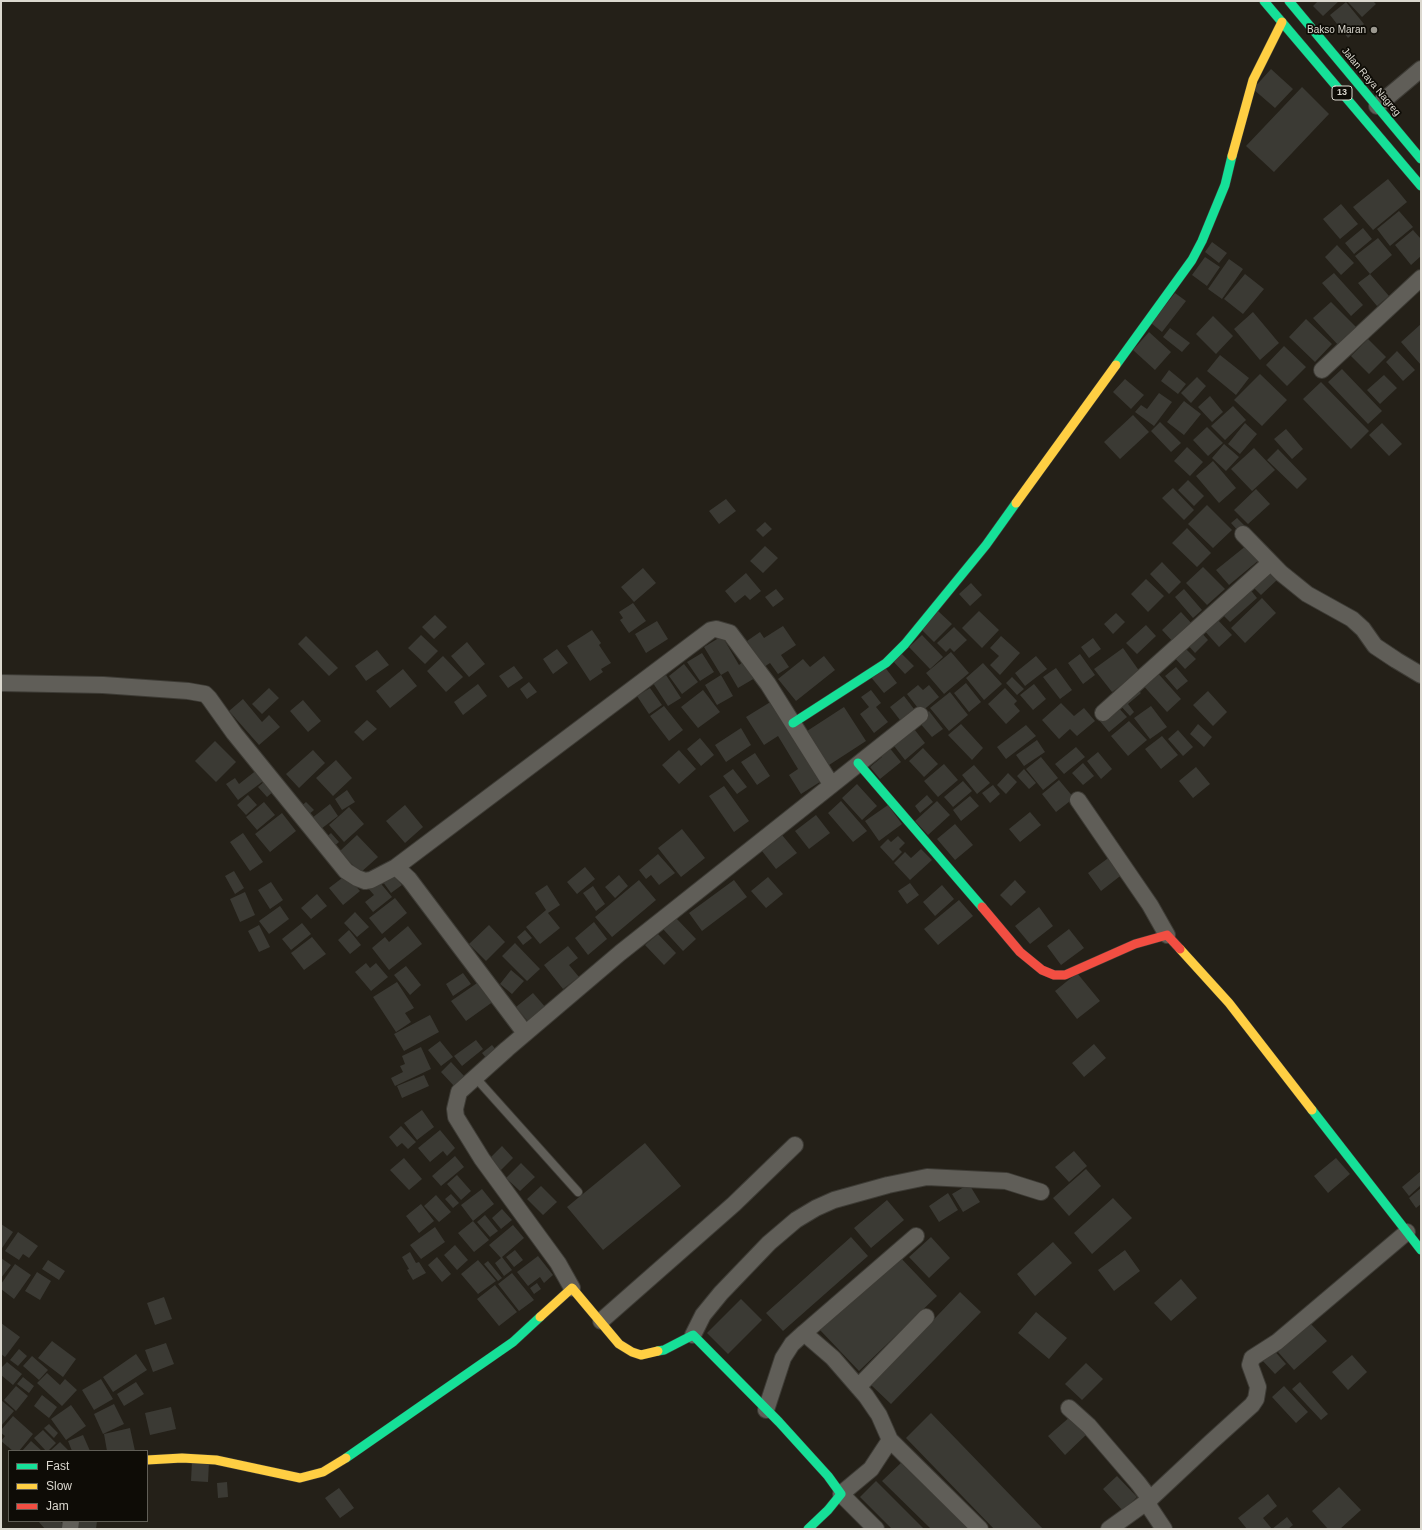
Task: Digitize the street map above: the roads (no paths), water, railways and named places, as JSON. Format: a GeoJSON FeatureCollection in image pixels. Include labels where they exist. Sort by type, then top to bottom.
{"type":"FeatureCollection","features":[{"type":"Feature","properties":{"kind":"main road","name":"13"},"geometry":{"type":"LineString","coordinates":[[1264,1],[1421,186]]}},
{"type":"Feature","properties":{"kind":"main road","name":"Jalan Raya Nagreg"},"geometry":{"type":"LineString","coordinates":[[1289,1],[1421,159]]}},
{"type":"Feature","properties":{"kind":"main road"},"geometry":{"type":"LineString","coordinates":[[793,723],[886,662],[905,644],[986,546],[1192,260],[1202,241],[1225,185],[1239,127],[1253,80],[1282,22]]}},
{"type":"Feature","properties":{"kind":"main road"},"geometry":{"type":"LineString","coordinates":[[858,763],[1020,952],[1042,970],[1054,975],[1065,975],[1135,944],[1167,935],[1228,1003],[1421,1250]]}},
{"type":"Feature","properties":{"kind":"main road"},"geometry":{"type":"LineString","coordinates":[[148,1460],[182,1458],[216,1460],[300,1478],[323,1472],[364,1447],[513,1342],[572,1288],[619,1344],[632,1352],[642,1355],[664,1350],[693,1335],[828,1476],[841,1494],[828,1510],[808,1529]]}},
{"type":"Feature","properties":{"kind":"street"},"geometry":{"type":"LineString","coordinates":[[1377,106],[1421,69]]}},
{"type":"Feature","properties":{"kind":"street"},"geometry":{"type":"LineString","coordinates":[[1322,370],[1421,278]]}},
{"type":"Feature","properties":{"kind":"street"},"geometry":{"type":"LineString","coordinates":[[1244,534],[1260,550],[1270,563],[1307,594],[1352,619],[1363,629],[1376,646],[1421,675]]}},
{"type":"Feature","properties":{"kind":"street"},"geometry":{"type":"LineString","coordinates":[[1103,713],[1270,563]]}},
{"type":"Feature","properties":{"kind":"street"},"geometry":{"type":"LineString","coordinates":[[1,683],[103,685],[188,691],[205,694],[234,733],[346,871],[365,881],[371,880],[396,867],[711,630],[723,630],[730,633],[768,684],[831,784]]}},
{"type":"Feature","properties":{"kind":"street"},"geometry":{"type":"LineString","coordinates":[[572,1288],[558,1262],[482,1159],[456,1117],[455,1105],[459,1092],[525,1033],[620,953],[831,784],[920,715]]}},
{"type":"Feature","properties":{"kind":"street"},"geometry":{"type":"LineString","coordinates":[[1078,800],[1150,905],[1167,935]]}},
{"type":"Feature","properties":{"kind":"street"},"geometry":{"type":"LineString","coordinates":[[396,867],[409,879],[525,1033]]}},
{"type":"Feature","properties":{"kind":"street"},"geometry":{"type":"LineString","coordinates":[[601,1321],[734,1204],[795,1145]]}},
{"type":"Feature","properties":{"kind":"street"},"geometry":{"type":"LineString","coordinates":[[693,1335],[703,1315],[721,1293],[764,1249],[796,1220],[816,1208],[834,1200],[888,1185],[927,1177],[1006,1181],[1041,1192]]}},
{"type":"Feature","properties":{"kind":"street"},"geometry":{"type":"LineString","coordinates":[[1109,1529],[1148,1501],[1216,1436],[1252,1405],[1256,1400],[1258,1386],[1250,1365],[1252,1358],[1276,1342],[1407,1232]]}},
{"type":"Feature","properties":{"kind":"street"},"geometry":{"type":"LineString","coordinates":[[766,1410],[782,1358],[792,1344],[916,1236]]}},
{"type":"Feature","properties":{"kind":"street"},"geometry":{"type":"LineString","coordinates":[[858,1387],[926,1317]]}},
{"type":"Feature","properties":{"kind":"street"},"geometry":{"type":"LineString","coordinates":[[804,1333],[833,1358],[858,1387],[878,1415],[890,1440],[980,1529]]}},
{"type":"Feature","properties":{"kind":"street"},"geometry":{"type":"LineString","coordinates":[[1069,1408],[1089,1426],[1138,1483],[1147,1495],[1150,1508],[1164,1529]]}},
{"type":"Feature","properties":{"kind":"street"},"geometry":{"type":"LineString","coordinates":[[876,1529],[841,1494],[871,1469],[890,1440]]}},
{"type":"Feature","properties":{"kind":"lane"},"geometry":{"type":"LineString","coordinates":[[475,1077],[578,1192]]}},
{"type":"Feature","properties":{"kind":"place","name":"Bakso Maran"},"geometry":{"type":"Point","coordinates":[1374,30]}}]}
